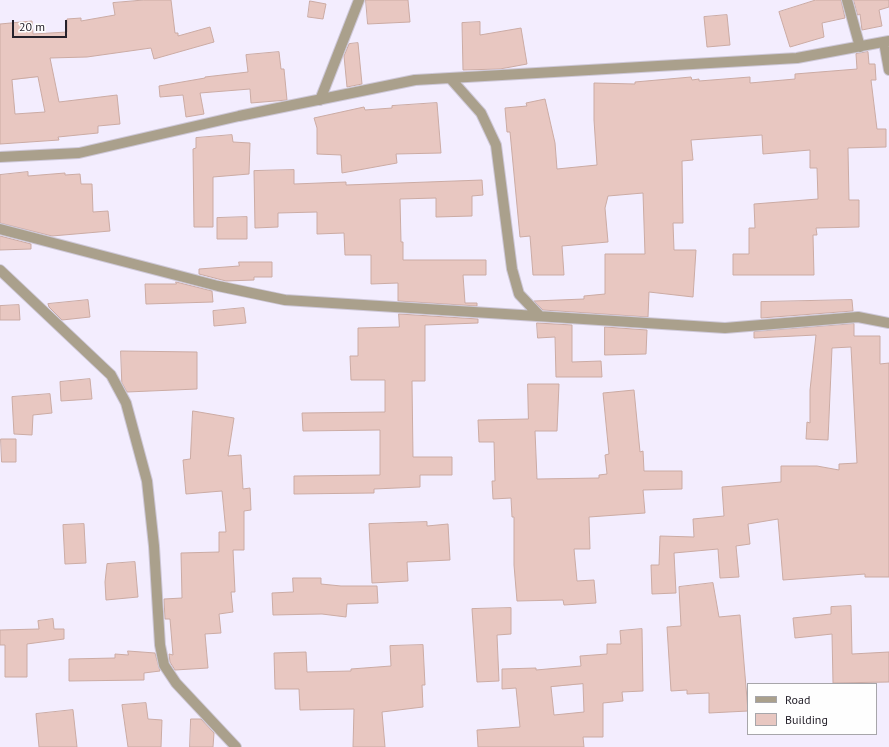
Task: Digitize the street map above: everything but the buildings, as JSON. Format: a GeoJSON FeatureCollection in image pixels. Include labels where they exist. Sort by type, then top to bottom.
{"type":"FeatureCollection","features":[{"type":"Feature","properties":{"kind":"street"},"geometry":{"type":"LineString","coordinates":[[320,100],[359,0]]}},
{"type":"Feature","properties":{"kind":"street"},"geometry":{"type":"LineString","coordinates":[[847,0],[860,47]]}},
{"type":"Feature","properties":{"kind":"street"},"geometry":{"type":"LineString","coordinates":[[0,157],[79,153],[239,116],[415,80],[797,58],[886,41],[889,70]]}},
{"type":"Feature","properties":{"kind":"street"},"geometry":{"type":"LineString","coordinates":[[450,78],[481,113],[496,145],[512,269],[519,294],[539,315]]}},
{"type":"Feature","properties":{"kind":"street"},"geometry":{"type":"LineString","coordinates":[[0,229],[218,286],[285,300],[725,328],[858,317],[889,324]]}},
{"type":"Feature","properties":{"kind":"street"},"geometry":{"type":"LineString","coordinates":[[0,270],[111,375],[126,403],[147,481],[154,546],[160,645],[164,665],[176,683],[236,747]]}}]}
